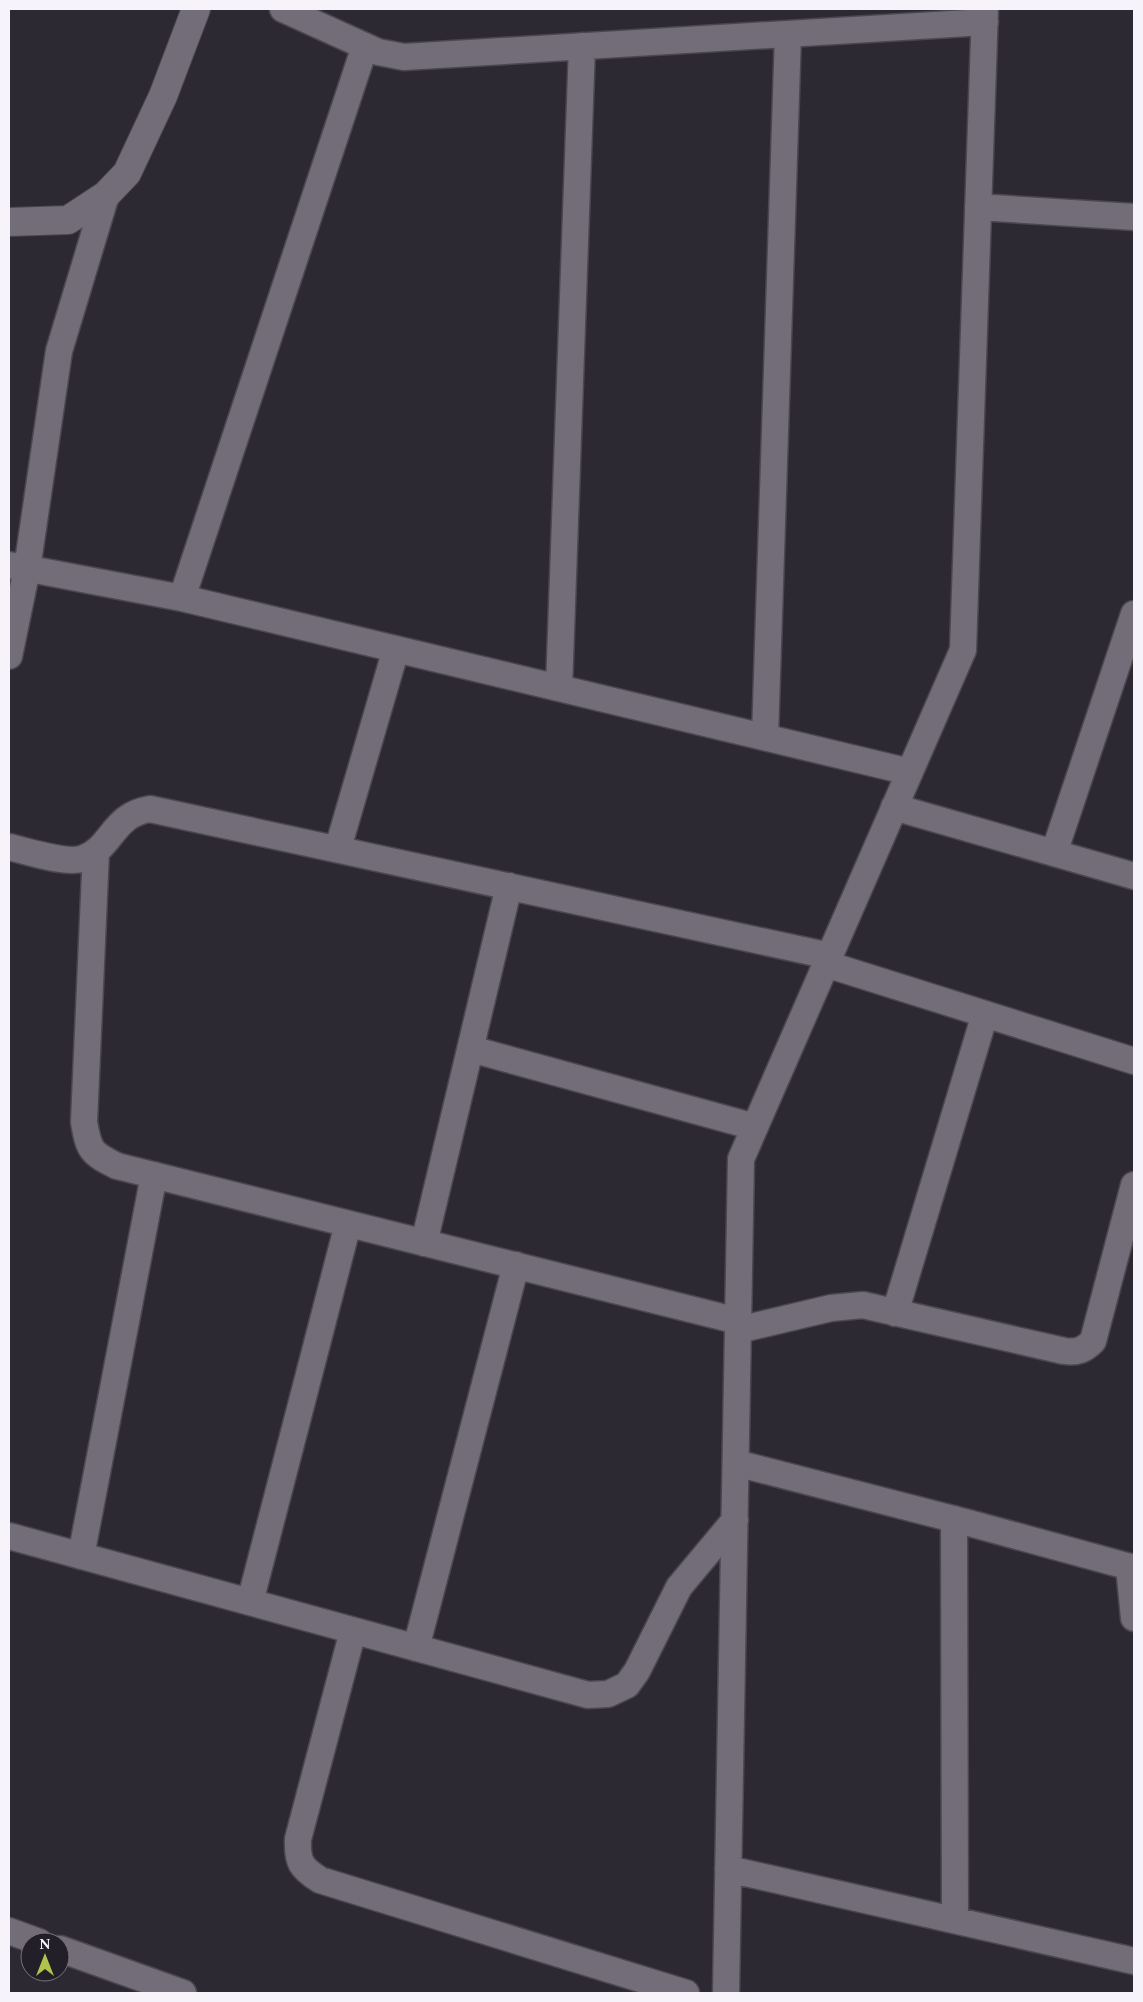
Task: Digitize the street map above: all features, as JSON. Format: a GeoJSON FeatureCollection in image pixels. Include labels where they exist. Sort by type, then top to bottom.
{"type":"FeatureCollection","features":[{"type":"Feature","properties":{"kind":"street"},"geometry":{"type":"LineString","coordinates":[[9,222],[68,220],[106,194],[127,173],[163,96],[196,9]]}},
{"type":"Feature","properties":{"kind":"street"},"geometry":{"type":"LineString","coordinates":[[284,9],[378,52],[404,57],[788,34],[985,16],[963,650],[741,1160],[726,1993]]}},
{"type":"Feature","properties":{"kind":"street"},"geometry":{"type":"LineString","coordinates":[[765,737],[788,34]]}},
{"type":"Feature","properties":{"kind":"street"},"geometry":{"type":"LineString","coordinates":[[182,598],[365,46]]}},
{"type":"Feature","properties":{"kind":"street"},"geometry":{"type":"LineString","coordinates":[[559,688],[582,46]]}},
{"type":"Feature","properties":{"kind":"street"},"geometry":{"type":"LineString","coordinates":[[9,656],[18,567],[59,351],[106,194]]}},
{"type":"Feature","properties":{"kind":"street"},"geometry":{"type":"LineString","coordinates":[[978,207],[1134,217]]}},
{"type":"Feature","properties":{"kind":"street"},"geometry":{"type":"LineString","coordinates":[[18,567],[182,598],[910,772]]}},
{"type":"Feature","properties":{"kind":"street"},"geometry":{"type":"LineString","coordinates":[[1054,853],[1134,614]]}},
{"type":"Feature","properties":{"kind":"street"},"geometry":{"type":"LineString","coordinates":[[338,848],[396,649]]}},
{"type":"Feature","properties":{"kind":"street"},"geometry":{"type":"LineString","coordinates":[[894,808],[1134,876]]}},
{"type":"Feature","properties":{"kind":"street"},"geometry":{"type":"LineString","coordinates":[[9,847],[71,860],[84,858],[96,851],[124,819],[137,811],[150,809],[510,886],[828,960],[985,1014],[1134,1061]]}},
{"type":"Feature","properties":{"kind":"street"},"geometry":{"type":"LineString","coordinates":[[96,851],[84,1122],[88,1146],[99,1157],[117,1166],[516,1265],[738,1325],[845,1305],[863,1305],[1074,1352],[1085,1349],[1093,1340],[1134,1185]]}},
{"type":"Feature","properties":{"kind":"street"},"geometry":{"type":"LineString","coordinates":[[424,1243],[510,886]]}},
{"type":"Feature","properties":{"kind":"street"},"geometry":{"type":"LineString","coordinates":[[895,1313],[985,1014]]}},
{"type":"Feature","properties":{"kind":"street"},"geometry":{"type":"LineString","coordinates":[[471,1049],[755,1126]]}},
{"type":"Feature","properties":{"kind":"street"},"geometry":{"type":"LineString","coordinates":[[81,1556],[154,1175]]}},
{"type":"Feature","properties":{"kind":"street"},"geometry":{"type":"LineString","coordinates":[[250,1602],[348,1224]]}},
{"type":"Feature","properties":{"kind":"street"},"geometry":{"type":"LineString","coordinates":[[416,1648],[516,1265]]}},
{"type":"Feature","properties":{"kind":"street"},"geometry":{"type":"LineString","coordinates":[[736,1463],[1132,1567],[1134,1618]]}},
{"type":"Feature","properties":{"kind":"street"},"geometry":{"type":"LineString","coordinates":[[954,1519],[955,1920]]}},
{"type":"Feature","properties":{"kind":"street"},"geometry":{"type":"LineString","coordinates":[[9,1536],[588,1695],[608,1694],[627,1685],[637,1671],[678,1588],[735,1520]]}},
{"type":"Feature","properties":{"kind":"street"},"geometry":{"type":"LineString","coordinates":[[353,1631],[298,1839],[297,1856],[305,1870],[320,1880],[686,1993]]}},
{"type":"Feature","properties":{"kind":"street"},"geometry":{"type":"LineString","coordinates":[[728,1869],[1134,1961]]}},
{"type":"Feature","properties":{"kind":"street"},"geometry":{"type":"LineString","coordinates":[[70,1953],[183,1993]]}}]}
